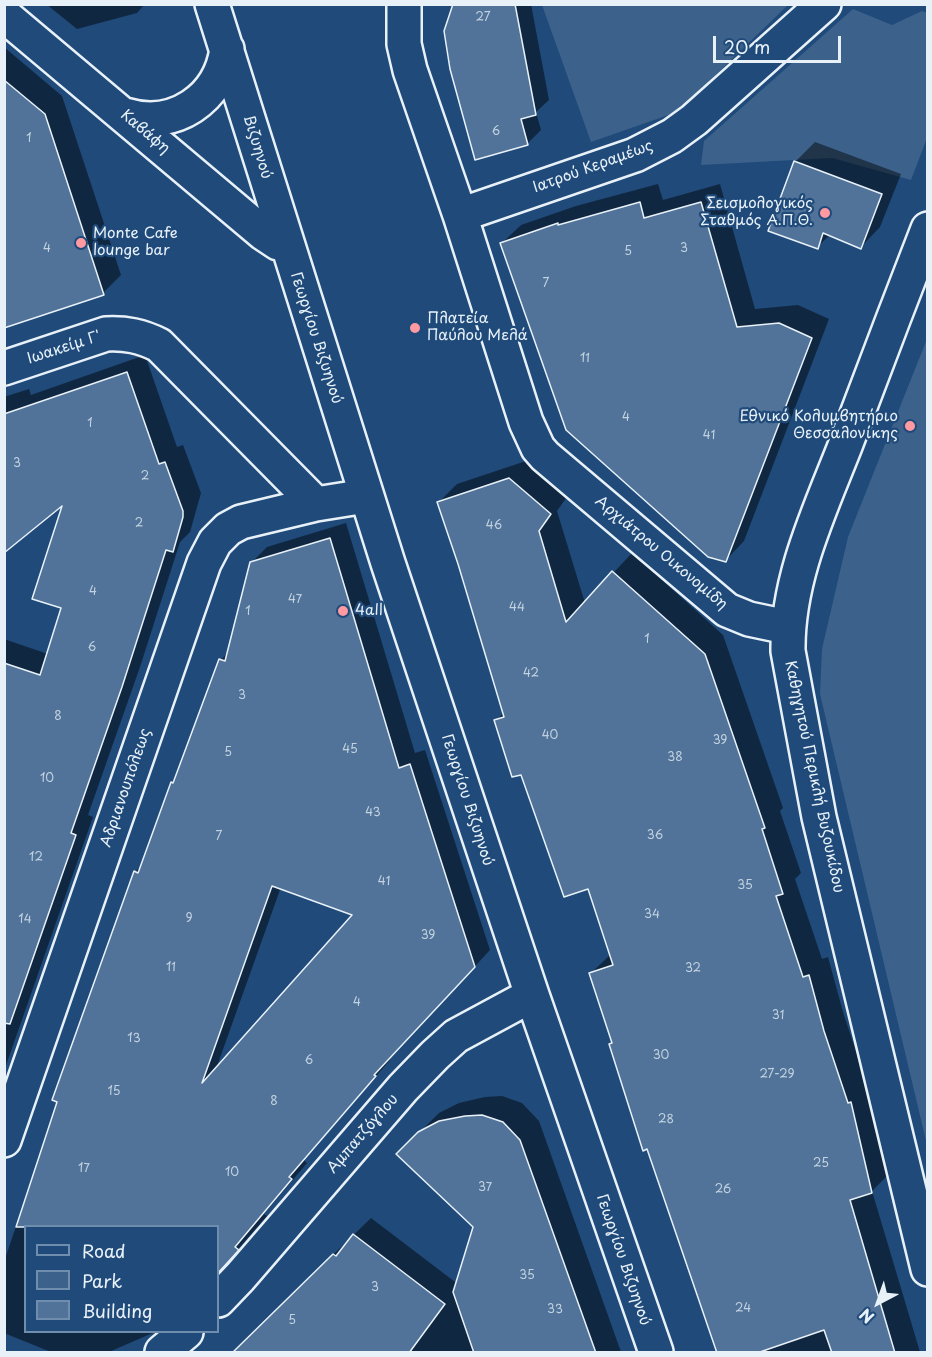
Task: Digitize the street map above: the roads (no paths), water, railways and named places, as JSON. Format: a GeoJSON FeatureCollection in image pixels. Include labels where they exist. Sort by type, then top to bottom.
{"type":"FeatureCollection","features":[{"type":"Feature","properties":{"kind":"street"},"geometry":{"type":"LineString","coordinates":[[125,115],[137,119],[168,118],[186,111],[201,99],[219,76],[226,60],[227,49],[212,4]]}},
{"type":"Feature","properties":{"kind":"street","name":"Ιατρού Κεραμέως"},"geometry":{"type":"LineString","coordinates":[[460,215],[635,155],[672,136],[694,120],[824,4]]}},
{"type":"Feature","properties":{"kind":"street"},"geometry":{"type":"LineString","coordinates":[[403,12],[404,44],[410,70],[460,215]]}},
{"type":"Feature","properties":{"kind":"street","name":"Καβάφη"},"geometry":{"type":"LineString","coordinates":[[4,15],[263,233],[278,243],[287,244]]}},
{"type":"Feature","properties":{"kind":"street","name":"Βιζυηνού"},"geometry":{"type":"LineString","coordinates":[[227,49],[287,244]]}},
{"type":"Feature","properties":{"kind":"street","name":"Αρχιάτρου Οικονομίδη"},"geometry":{"type":"LineString","coordinates":[[460,215],[526,422],[538,448],[727,610],[749,619],[787,627]]}},
{"type":"Feature","properties":{"kind":"street","name":"Καθηγητού Περικλή Βυζουκίδου"},"geometry":{"type":"LineString","coordinates":[[927,229],[810,538],[790,603],[787,627],[789,662],[819,817],[927,1269]]}},
{"type":"Feature","properties":{"kind":"street","name":"Γεωργίου Βιζυηνού"},"geometry":{"type":"LineString","coordinates":[[287,244],[366,496],[532,995],[656,1353]]}},
{"type":"Feature","properties":{"kind":"street","name":"Ιωακείμ Γ'"},"geometry":{"type":"LineString","coordinates":[[4,368],[106,334],[124,333],[144,337],[159,345],[316,504]]}},
{"type":"Feature","properties":{"kind":"street"},"geometry":{"type":"LineString","coordinates":[[316,504],[366,496]]}},
{"type":"Feature","properties":{"kind":"street","name":"Αδριανουπόλεως"},"geometry":{"type":"LineString","coordinates":[[4,1140],[204,562],[215,542],[228,529],[241,522],[316,504]]}},
{"type":"Feature","properties":{"kind":"street","name":"Αμπατζόγλου"},"geometry":{"type":"LineString","coordinates":[[219,1299],[403,1088],[435,1055],[456,1036],[532,995]]}},
{"type":"Feature","properties":{"kind":"street"},"geometry":{"type":"LineString","coordinates":[[162,1353],[185,1333]]}},
{"type":"Feature","properties":{"kind":"place","name":"Σεισμολογικός Σταθμός Α.Π.Θ."},"geometry":{"type":"Point","coordinates":[825,213]}},
{"type":"Feature","properties":{"kind":"place","name":"Monte Cafe lounge bar"},"geometry":{"type":"Point","coordinates":[81,243]}},
{"type":"Feature","properties":{"kind":"place","name":"Πλατεία Παύλου Μελά"},"geometry":{"type":"Point","coordinates":[415,328]}},
{"type":"Feature","properties":{"kind":"place","name":"Εθνικό Κολυμβητήριο Θεσσαλονίκης"},"geometry":{"type":"Point","coordinates":[910,426]}},
{"type":"Feature","properties":{"kind":"place","name":"4all"},"geometry":{"type":"Point","coordinates":[343,611]}}]}
